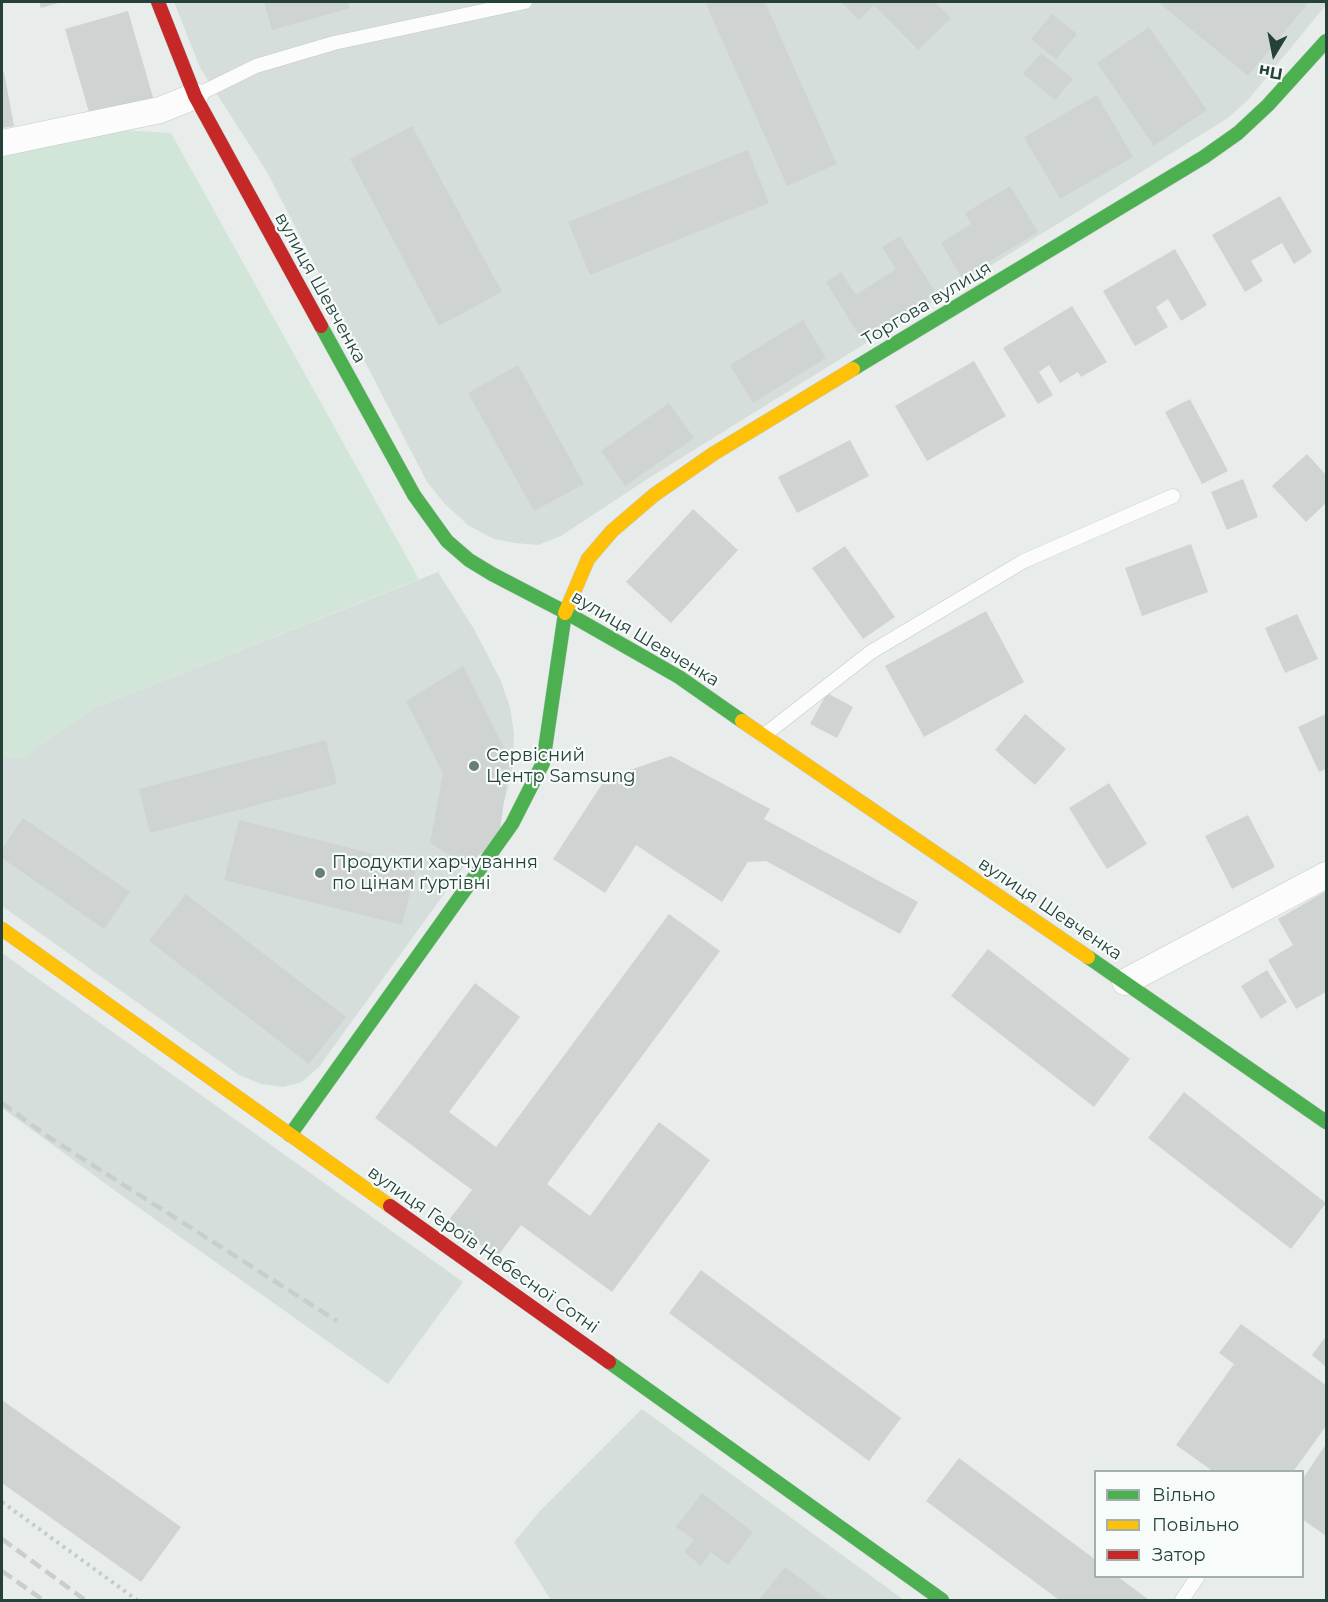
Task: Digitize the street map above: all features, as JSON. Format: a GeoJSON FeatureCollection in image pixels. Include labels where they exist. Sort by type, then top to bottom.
{"type":"FeatureCollection","features":[{"type":"Feature","properties":{"kind":"street","name":"вулиця Шевченка"},"geometry":{"type":"LineString","coordinates":[[158,2],[195,96],[414,495],[447,541],[469,560],[679,677],[1326,1122]]}},
{"type":"Feature","properties":{"kind":"street","name":"Торгова вулиця"},"geometry":{"type":"LineString","coordinates":[[290,1135],[512,824],[526,798],[543,763],[565,612],[588,559],[612,531],[654,495],[713,454],[1204,157],[1238,133],[1268,105],[1326,41]]}},
{"type":"Feature","properties":{"kind":"street"},"geometry":{"type":"LineString","coordinates":[[2,143],[160,110],[195,96]]}},
{"type":"Feature","properties":{"kind":"street"},"geometry":{"type":"LineString","coordinates":[[1125,982],[1326,875]]}},
{"type":"Feature","properties":{"kind":"street","name":"вулиця Героїв Небесної Сотні"},"geometry":{"type":"LineString","coordinates":[[2,929],[942,1600]]}},
{"type":"Feature","properties":{"kind":"lane"},"geometry":{"type":"LineString","coordinates":[[195,96],[256,66],[323,46],[525,2]]}},
{"type":"Feature","properties":{"kind":"lane"},"geometry":{"type":"LineString","coordinates":[[762,736],[871,652],[1024,561],[1173,496]]}},
{"type":"Feature","properties":{"kind":"lane"},"geometry":{"type":"LineString","coordinates":[[1182,1600],[1197,1578]]}},
{"type":"Feature","properties":{"kind":"path"},"geometry":{"type":"LineString","coordinates":[[2,1502],[137,1600]]}},
{"type":"Feature","properties":{"kind":"shaded area"},"geometry":{"type":"Polygon","coordinates":[[[174,2],[1326,2],[1326,5],[1248,100],[1228,118],[649,478],[561,536],[538,545],[494,539],[469,526],[445,504],[427,482],[267,172],[200,68],[174,2]]]}},
{"type":"Feature","properties":{"kind":"shaded area"},"geometry":{"type":"Polygon","coordinates":[[[438,572],[474,629],[500,679],[510,707],[514,733],[513,763],[508,789],[499,818],[319,1067],[302,1082],[283,1087],[261,1084],[239,1075],[2,906],[2,756],[22,758],[94,708],[438,572]]]}},
{"type":"Feature","properties":{"kind":"shaded area"},"geometry":{"type":"Polygon","coordinates":[[[2,953],[463,1282],[388,1384],[2,1108],[2,953]]]}},
{"type":"Feature","properties":{"kind":"shaded area"},"geometry":{"type":"Polygon","coordinates":[[[642,1409],[904,1600],[551,1600],[514,1542],[540,1511],[642,1409]]]}},
{"type":"Feature","properties":{"kind":"green space"},"geometry":{"type":"Polygon","coordinates":[[[121,130],[171,133],[419,579],[94,708],[22,759],[2,756],[2,156],[121,130]]]}},
{"type":"Feature","properties":{"kind":"building"},"geometry":{"type":"Polygon","coordinates":[[[39,2],[62,2],[41,8],[39,2]]]}},
{"type":"Feature","properties":{"kind":"building"},"geometry":{"type":"Polygon","coordinates":[[[264,2],[348,2],[350,8],[272,30],[264,2]]]}},
{"type":"Feature","properties":{"kind":"building"},"geometry":{"type":"Polygon","coordinates":[[[765,2],[837,164],[787,186],[706,4],[765,2]]]}},
{"type":"Feature","properties":{"kind":"building"},"geometry":{"type":"Polygon","coordinates":[[[841,2],[935,2],[951,18],[918,50],[874,5],[859,20],[841,2]]]}},
{"type":"Feature","properties":{"kind":"building"},"geometry":{"type":"Polygon","coordinates":[[[1158,2],[1309,2],[1248,76],[1158,2]]]}},
{"type":"Feature","properties":{"kind":"building"},"geometry":{"type":"Polygon","coordinates":[[[128,11],[154,101],[91,119],[65,29],[128,11]]]}},
{"type":"Feature","properties":{"kind":"building"},"geometry":{"type":"Polygon","coordinates":[[[1052,14],[1077,34],[1056,59],[1031,39],[1052,14]]]}},
{"type":"Feature","properties":{"kind":"building"},"geometry":{"type":"Polygon","coordinates":[[[1149,27],[1207,110],[1154,146],[1097,63],[1149,27]]]}},
{"type":"Feature","properties":{"kind":"building"},"geometry":{"type":"Polygon","coordinates":[[[1041,53],[1073,79],[1055,100],[1023,74],[1041,53]]]}},
{"type":"Feature","properties":{"kind":"building"},"geometry":{"type":"Polygon","coordinates":[[[4,72],[14,126],[2,128],[2,73],[4,72]]]}},
{"type":"Feature","properties":{"kind":"building"},"geometry":{"type":"Polygon","coordinates":[[[1097,95],[1133,157],[1060,199],[1024,137],[1097,95]]]}},
{"type":"Feature","properties":{"kind":"building"},"geometry":{"type":"Polygon","coordinates":[[[412,126],[502,292],[439,326],[350,159],[412,126]]]}},
{"type":"Feature","properties":{"kind":"building"},"geometry":{"type":"Polygon","coordinates":[[[748,150],[769,203],[590,275],[568,222],[748,150]]]}},
{"type":"Feature","properties":{"kind":"building"},"geometry":{"type":"Polygon","coordinates":[[[1010,186],[1038,232],[962,278],[941,243],[971,224],[965,213],[1010,186]]]}},
{"type":"Feature","properties":{"kind":"building"},"geometry":{"type":"Polygon","coordinates":[[[1280,196],[1312,252],[1294,264],[1282,243],[1251,261],[1263,281],[1245,292],[1212,235],[1280,196]]]}},
{"type":"Feature","properties":{"kind":"building"},"geometry":{"type":"Polygon","coordinates":[[[900,236],[936,293],[862,340],[826,282],[841,272],[856,295],[896,269],[882,247],[900,236]]]}},
{"type":"Feature","properties":{"kind":"building"},"geometry":{"type":"Polygon","coordinates":[[[1175,249],[1207,305],[1181,321],[1168,299],[1156,307],[1168,327],[1135,346],[1103,291],[1175,249]]]}},
{"type":"Feature","properties":{"kind":"building"},"geometry":{"type":"Polygon","coordinates":[[[1072,306],[1107,362],[1081,377],[1078,372],[1060,383],[1049,365],[1039,372],[1053,395],[1038,404],[1003,348],[1072,306]]]}},
{"type":"Feature","properties":{"kind":"building"},"geometry":{"type":"Polygon","coordinates":[[[803,320],[826,358],[753,403],[730,365],[803,320]]]}},
{"type":"Feature","properties":{"kind":"building"},"geometry":{"type":"Polygon","coordinates":[[[974,361],[1006,416],[927,461],[895,406],[974,361]]]}},
{"type":"Feature","properties":{"kind":"building"},"geometry":{"type":"Polygon","coordinates":[[[518,365],[584,484],[534,511],[468,393],[518,365]]]}},
{"type":"Feature","properties":{"kind":"building"},"geometry":{"type":"Polygon","coordinates":[[[1190,399],[1228,471],[1202,484],[1165,412],[1190,399]]]}},
{"type":"Feature","properties":{"kind":"building"},"geometry":{"type":"Polygon","coordinates":[[[669,403],[694,438],[625,486],[601,451],[669,403]]]}},
{"type":"Feature","properties":{"kind":"building"},"geometry":{"type":"Polygon","coordinates":[[[850,440],[869,476],[797,513],[778,477],[850,440]]]}},
{"type":"Feature","properties":{"kind":"building"},"geometry":{"type":"Polygon","coordinates":[[[1307,454],[1326,475],[1326,503],[1306,522],[1272,486],[1307,454]]]}},
{"type":"Feature","properties":{"kind":"building"},"geometry":{"type":"Polygon","coordinates":[[[1243,479],[1258,517],[1227,530],[1211,492],[1243,479]]]}},
{"type":"Feature","properties":{"kind":"building"},"geometry":{"type":"Polygon","coordinates":[[[693,509],[738,550],[671,623],[626,582],[693,509]]]}},
{"type":"Feature","properties":{"kind":"building"},"geometry":{"type":"Polygon","coordinates":[[[1191,544],[1208,592],[1142,616],[1125,568],[1191,544]]]}},
{"type":"Feature","properties":{"kind":"building"},"geometry":{"type":"Polygon","coordinates":[[[845,546],[895,617],[863,639],[812,568],[845,546]]]}},
{"type":"Feature","properties":{"kind":"building"},"geometry":{"type":"Polygon","coordinates":[[[986,611],[1024,682],[924,737],[885,666],[986,611]]]}},
{"type":"Feature","properties":{"kind":"building"},"geometry":{"type":"Polygon","coordinates":[[[1297,614],[1318,659],[1285,673],[1265,628],[1297,614]]]}},
{"type":"Feature","properties":{"kind":"building","name":"Сервісний Центр Samsung"},"geometry":{"type":"Polygon","coordinates":[[[463,666],[510,759],[499,837],[467,866],[430,843],[443,773],[406,701],[463,666]]]}},
{"type":"Feature","properties":{"kind":"building"},"geometry":{"type":"Polygon","coordinates":[[[827,693],[853,707],[837,738],[810,724],[827,693]]]}},
{"type":"Feature","properties":{"kind":"building"},"geometry":{"type":"Polygon","coordinates":[[[1025,714],[1066,749],[1035,785],[995,750],[1025,714]]]}},
{"type":"Feature","properties":{"kind":"building"},"geometry":{"type":"Polygon","coordinates":[[[1326,714],[1326,769],[1319,772],[1298,727],[1326,714]]]}},
{"type":"Feature","properties":{"kind":"building"},"geometry":{"type":"Polygon","coordinates":[[[326,740],[337,784],[150,833],[139,789],[326,740]]]}},
{"type":"Feature","properties":{"kind":"building"},"geometry":{"type":"Polygon","coordinates":[[[671,756],[770,809],[764,819],[918,902],[900,934],[766,861],[748,862],[722,902],[636,845],[605,893],[553,859],[606,778],[671,756]]]}},
{"type":"Feature","properties":{"kind":"building"},"geometry":{"type":"Polygon","coordinates":[[[1109,783],[1147,844],[1107,869],[1069,808],[1109,783]]]}},
{"type":"Feature","properties":{"kind":"building"},"geometry":{"type":"Polygon","coordinates":[[[1248,815],[1275,867],[1232,889],[1205,836],[1248,815]]]}},
{"type":"Feature","properties":{"kind":"building"},"geometry":{"type":"Polygon","coordinates":[[[23,818],[130,892],[104,929],[2,858],[2,849],[23,818]]]}},
{"type":"Feature","properties":{"kind":"building","name":"Продукти харчування по цінам ґуртівні"},"geometry":{"type":"Polygon","coordinates":[[[239,820],[417,865],[402,925],[224,880],[239,820]]]}},
{"type":"Feature","properties":{"kind":"building"},"geometry":{"type":"Polygon","coordinates":[[[1326,891],[1326,992],[1296,1009],[1268,960],[1293,945],[1278,919],[1326,891]]]}},
{"type":"Feature","properties":{"kind":"building"},"geometry":{"type":"Polygon","coordinates":[[[186,894],[346,1017],[309,1064],[149,941],[186,894]]]}},
{"type":"Feature","properties":{"kind":"building"},"geometry":{"type":"Polygon","coordinates":[[[669,914],[720,951],[547,1184],[590,1216],[659,1122],[710,1160],[612,1292],[521,1225],[497,1257],[448,1221],[472,1190],[375,1118],[475,983],[520,1017],[449,1112],[496,1147],[669,914]]]}},
{"type":"Feature","properties":{"kind":"building"},"geometry":{"type":"Polygon","coordinates":[[[988,949],[1130,1059],[1094,1107],[951,996],[988,949]]]}},
{"type":"Feature","properties":{"kind":"building"},"geometry":{"type":"Polygon","coordinates":[[[1267,970],[1287,1002],[1261,1019],[1241,986],[1267,970]]]}},
{"type":"Feature","properties":{"kind":"building"},"geometry":{"type":"Polygon","coordinates":[[[1184,1092],[1326,1203],[1291,1249],[1148,1138],[1184,1092]]]}},
{"type":"Feature","properties":{"kind":"building"},"geometry":{"type":"Polygon","coordinates":[[[701,1270],[901,1418],[869,1461],[669,1313],[701,1270]]]}},
{"type":"Feature","properties":{"kind":"building"},"geometry":{"type":"Polygon","coordinates":[[[1241,1324],[1326,1385],[1326,1426],[1294,1470],[1211,1470],[1176,1445],[1234,1364],[1219,1353],[1241,1324]]]}},
{"type":"Feature","properties":{"kind":"building"},"geometry":{"type":"Polygon","coordinates":[[[1326,1336],[1326,1367],[1312,1355],[1326,1336]]]}},
{"type":"Feature","properties":{"kind":"building"},"geometry":{"type":"Polygon","coordinates":[[[2,1400],[181,1527],[141,1582],[2,1483],[2,1400]]]}},
{"type":"Feature","properties":{"kind":"building"},"geometry":{"type":"Polygon","coordinates":[[[1326,1444],[1326,1536],[1304,1520],[1304,1477],[1326,1444]]]}},
{"type":"Feature","properties":{"kind":"building"},"geometry":{"type":"Polygon","coordinates":[[[959,1458],[1094,1559],[1094,1578],[1120,1578],[1149,1600],[1059,1600],[926,1501],[959,1458]]]}},
{"type":"Feature","properties":{"kind":"building"},"geometry":{"type":"Polygon","coordinates":[[[702,1493],[753,1532],[728,1565],[711,1552],[701,1566],[684,1552],[694,1540],[676,1527],[702,1493]]]}},
{"type":"Feature","properties":{"kind":"building"},"geometry":{"type":"Polygon","coordinates":[[[785,1567],[829,1600],[759,1600],[785,1567]]]}},
{"type":"Feature","properties":{"kind":"railway"},"geometry":{"type":"LineString","coordinates":[[2,1103],[47,1136],[337,1321]]}},
{"type":"Feature","properties":{"kind":"railway"},"geometry":{"type":"LineString","coordinates":[[2,1539],[85,1600]]}},
{"type":"Feature","properties":{"kind":"railway"},"geometry":{"type":"LineString","coordinates":[[2,1571],[43,1600]]}},
{"type":"Feature","properties":{"kind":"traffic: fast"},"geometry":{"type":"LineString","coordinates":[[853,369],[1204,157],[1238,133],[1268,105],[1326,41]]}},
{"type":"Feature","properties":{"kind":"traffic: fast"},"geometry":{"type":"LineString","coordinates":[[321,326],[414,495],[447,541],[469,560],[679,677],[742,721]]}},
{"type":"Feature","properties":{"kind":"traffic: fast"},"geometry":{"type":"LineString","coordinates":[[290,1135],[512,824],[543,763],[565,613]]}},
{"type":"Feature","properties":{"kind":"traffic: fast"},"geometry":{"type":"LineString","coordinates":[[1088,957],[1326,1122]]}},
{"type":"Feature","properties":{"kind":"traffic: fast"},"geometry":{"type":"LineString","coordinates":[[609,1362],[942,1600]]}},
{"type":"Feature","properties":{"kind":"traffic: slow"},"geometry":{"type":"LineString","coordinates":[[565,613],[588,559],[612,531],[654,495],[713,454],[853,369]]}},
{"type":"Feature","properties":{"kind":"traffic: slow"},"geometry":{"type":"LineString","coordinates":[[742,721],[1088,957]]}},
{"type":"Feature","properties":{"kind":"traffic: slow"},"geometry":{"type":"LineString","coordinates":[[2,929],[390,1206]]}},
{"type":"Feature","properties":{"kind":"traffic: jam"},"geometry":{"type":"LineString","coordinates":[[158,2],[195,96],[321,326]]}},
{"type":"Feature","properties":{"kind":"traffic: jam"},"geometry":{"type":"LineString","coordinates":[[390,1206],[609,1362]]}},
{"type":"Feature","properties":{"kind":"place","name":"Сервісний Центр Samsung"},"geometry":{"type":"Point","coordinates":[474,766]}},
{"type":"Feature","properties":{"kind":"place","name":"Продукти харчування по цінам ґуртівні"},"geometry":{"type":"Point","coordinates":[320,873]}}]}
